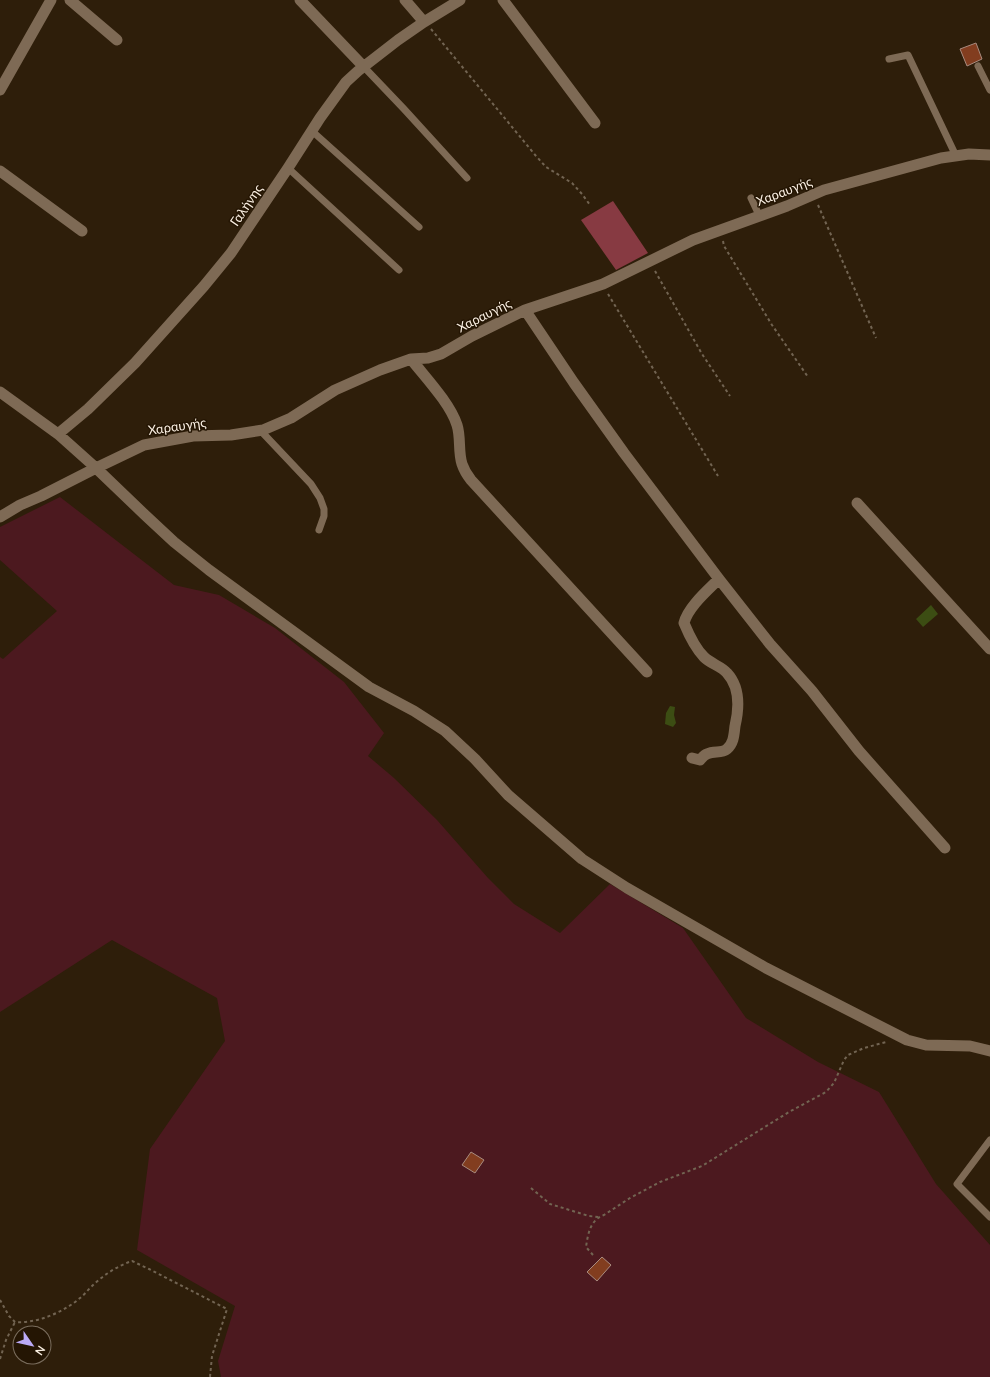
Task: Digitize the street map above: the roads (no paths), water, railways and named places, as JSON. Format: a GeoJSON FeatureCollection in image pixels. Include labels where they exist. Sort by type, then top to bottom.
{"type":"FeatureCollection","features":[{"type":"Feature","properties":{"kind":"street"},"geometry":{"type":"LineString","coordinates":[[0,90],[51,0]]}},
{"type":"Feature","properties":{"kind":"street"},"geometry":{"type":"LineString","coordinates":[[70,0],[117,40]]}},
{"type":"Feature","properties":{"kind":"street"},"geometry":{"type":"LineString","coordinates":[[300,0],[363,66]]}},
{"type":"Feature","properties":{"kind":"street"},"geometry":{"type":"LineString","coordinates":[[405,0],[424,22]]}},
{"type":"Feature","properties":{"kind":"street","name":"Γαλήνης"},"geometry":{"type":"LineString","coordinates":[[58,434],[88,409],[135,363],[204,286],[231,253],[320,118],[346,82],[363,66],[424,22],[460,0]]}},
{"type":"Feature","properties":{"kind":"street"},"geometry":{"type":"LineString","coordinates":[[503,0],[595,123]]}},
{"type":"Feature","properties":{"kind":"street","name":"Χαραυγής"},"geometry":{"type":"LineString","coordinates":[[0,516],[20,504],[41,496],[144,445],[193,436],[231,435],[260,430],[291,418],[335,390],[380,370],[411,359],[428,358],[441,354],[472,336],[525,310],[603,284],[693,240],[824,190],[941,158],[970,154],[990,154]]}},
{"type":"Feature","properties":{"kind":"street"},"geometry":{"type":"LineString","coordinates":[[0,171],[82,231]]}},
{"type":"Feature","properties":{"kind":"street"},"geometry":{"type":"LineString","coordinates":[[525,310],[620,447],[719,579],[770,644],[812,691],[859,751],[945,848]]}},
{"type":"Feature","properties":{"kind":"street"},"geometry":{"type":"LineString","coordinates":[[411,359],[451,413],[457,424],[461,463],[468,476],[647,672]]}},
{"type":"Feature","properties":{"kind":"street"},"geometry":{"type":"LineString","coordinates":[[0,392],[58,434],[96,468],[144,515],[174,542],[209,570],[369,687],[414,711],[445,731],[475,759],[508,796],[582,859],[627,888],[766,968],[907,1040],[926,1045],[988,1048]]}},
{"type":"Feature","properties":{"kind":"street"},"geometry":{"type":"LineString","coordinates":[[857,503],[990,649]]}},
{"type":"Feature","properties":{"kind":"street"},"geometry":{"type":"LineString","coordinates":[[692,758],[700,760],[707,754],[722,752],[728,748],[733,741],[738,711],[736,694],[727,672],[703,656],[694,644],[684,623],[688,613],[706,591],[719,579]]}},
{"type":"Feature","properties":{"kind":"lane"},"geometry":{"type":"LineString","coordinates":[[888,59],[908,55],[956,156]]}},
{"type":"Feature","properties":{"kind":"lane"},"geometry":{"type":"LineString","coordinates":[[363,66],[467,178]]}},
{"type":"Feature","properties":{"kind":"lane"},"geometry":{"type":"LineString","coordinates":[[978,66],[990,90]]}},
{"type":"Feature","properties":{"kind":"lane"},"geometry":{"type":"LineString","coordinates":[[312,131],[418,227]]}},
{"type":"Feature","properties":{"kind":"lane"},"geometry":{"type":"LineString","coordinates":[[288,168],[399,270]]}},
{"type":"Feature","properties":{"kind":"lane"},"geometry":{"type":"LineString","coordinates":[[751,198],[759,215]]}},
{"type":"Feature","properties":{"kind":"lane"},"geometry":{"type":"LineString","coordinates":[[260,430],[311,484],[320,498],[324,508],[324,516],[319,530]]}},
{"type":"Feature","properties":{"kind":"lane"},"geometry":{"type":"LineString","coordinates":[[990,1140],[957,1184],[990,1217]]}}]}
